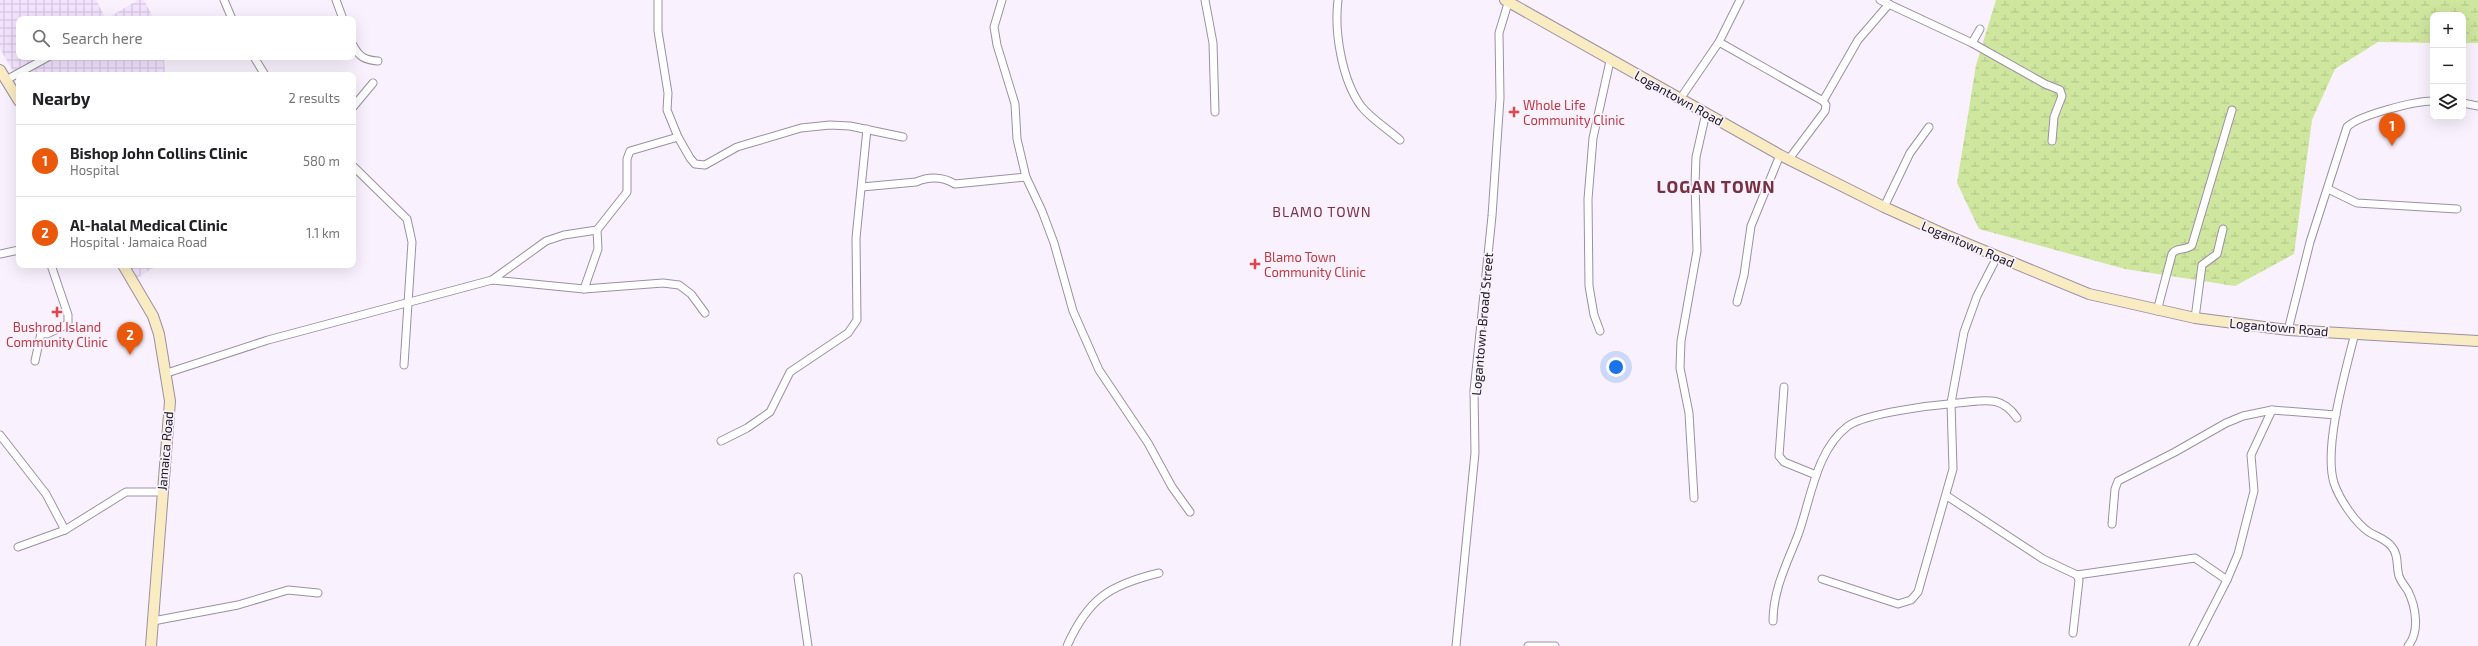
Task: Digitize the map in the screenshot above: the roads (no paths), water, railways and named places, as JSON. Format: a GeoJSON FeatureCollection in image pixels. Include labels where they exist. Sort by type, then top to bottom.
{"type":"FeatureCollection","features":[{"type":"Feature","properties":{"kind":"street"},"geometry":{"type":"LineString","coordinates":[[224,0],[231,16]]}},
{"type":"Feature","properties":{"kind":"street"},"geometry":{"type":"LineString","coordinates":[[336,0],[342,16]]}},
{"type":"Feature","properties":{"kind":"street"},"geometry":{"type":"LineString","coordinates":[[658,0],[658,31],[668,93],[667,110],[678,137],[690,158],[696,164],[705,165],[738,146],[801,128],[830,125],[867,129],[903,137]]}},
{"type":"Feature","properties":{"kind":"street"},"geometry":{"type":"LineString","coordinates":[[1002,0],[994,27],[997,45],[1015,104],[1017,139],[1026,177],[1042,211],[1054,243],[1073,311],[1099,370],[1148,443],[1172,487],[1190,512]]}},
{"type":"Feature","properties":{"kind":"street"},"geometry":{"type":"LineString","coordinates":[[1204,0],[1213,43],[1215,112]]}},
{"type":"Feature","properties":{"kind":"street"},"geometry":{"type":"LineString","coordinates":[[1338,0],[1340,42],[1348,84],[1362,107],[1400,140]]}},
{"type":"Feature","properties":{"kind":"street"},"geometry":{"type":"LineString","coordinates":[[1680,99],[1719,42],[1740,0]]}},
{"type":"Feature","properties":{"kind":"street"},"geometry":{"type":"LineString","coordinates":[[1880,0],[1972,44],[2045,84],[2060,90],[2062,96],[2054,117],[2052,141]]}},
{"type":"Feature","properties":{"kind":"street","name":"Logantown Road"},"geometry":{"type":"LineString","coordinates":[[1507,1],[1610,61],[1785,157],[1884,207],[1998,257],[2089,294],[2157,311],[2195,318],[2288,330],[2478,341]]}},
{"type":"Feature","properties":{"kind":"street","name":"Logantown Broad Street"},"geometry":{"type":"LineString","coordinates":[[1456,646],[1475,453],[1474,392],[1492,216],[1500,98],[1499,33],[1507,1]]}},
{"type":"Feature","properties":{"kind":"street"},"geometry":{"type":"LineString","coordinates":[[1823,101],[1858,40],[1890,4]]}},
{"type":"Feature","properties":{"kind":"street"},"geometry":{"type":"LineString","coordinates":[[1972,44],[1980,28]]}},
{"type":"Feature","properties":{"kind":"street"},"geometry":{"type":"LineString","coordinates":[[1719,42],[1823,101],[1826,105],[1825,110],[1785,157],[1751,226],[1744,276],[1737,302]]}},
{"type":"Feature","properties":{"kind":"street"},"geometry":{"type":"LineString","coordinates":[[356,50],[358,54],[367,60],[378,61]]}},
{"type":"Feature","properties":{"kind":"street"},"geometry":{"type":"LineString","coordinates":[[21,72],[43,60]]}},
{"type":"Feature","properties":{"kind":"street"},"geometry":{"type":"LineString","coordinates":[[256,60],[263,72]]}},
{"type":"Feature","properties":{"kind":"street"},"geometry":{"type":"LineString","coordinates":[[1600,331],[1594,315],[1589,286],[1588,199],[1593,138],[1610,61]]}},
{"type":"Feature","properties":{"kind":"street"},"geometry":{"type":"LineString","coordinates":[[0,70],[16,95]]}},
{"type":"Feature","properties":{"kind":"street"},"geometry":{"type":"LineString","coordinates":[[6,80],[16,75]]}},
{"type":"Feature","properties":{"kind":"street"},"geometry":{"type":"LineString","coordinates":[[356,103],[373,83]]}},
{"type":"Feature","properties":{"kind":"street"},"geometry":{"type":"LineString","coordinates":[[2288,330],[2310,242],[2328,189],[2344,132],[2351,123],[2416,103],[2430,101]]}},
{"type":"Feature","properties":{"kind":"street"},"geometry":{"type":"LineString","coordinates":[[2466,104],[2478,106]]}},
{"type":"Feature","properties":{"kind":"street"},"geometry":{"type":"LineString","coordinates":[[2157,311],[2172,254],[2177,250],[2188,249],[2192,245],[2232,110]]}},
{"type":"Feature","properties":{"kind":"street"},"geometry":{"type":"LineString","coordinates":[[1694,498],[1689,413],[1680,368],[1681,340],[1697,251],[1695,184],[1696,157],[1706,113]]}},
{"type":"Feature","properties":{"kind":"street"},"geometry":{"type":"LineString","coordinates":[[1884,207],[1910,153],[1929,127]]}},
{"type":"Feature","properties":{"kind":"street"},"geometry":{"type":"LineString","coordinates":[[722,441],[747,428],[770,412],[790,372],[848,333],[854,327],[857,320],[856,238],[867,129]]}},
{"type":"Feature","properties":{"kind":"street"},"geometry":{"type":"LineString","coordinates":[[167,373],[268,340],[408,304],[492,280],[546,241],[564,235],[597,230],[628,192],[627,159],[630,151],[678,137]]}},
{"type":"Feature","properties":{"kind":"street"},"geometry":{"type":"LineString","coordinates":[[356,169],[407,219],[412,242],[404,365]]}},
{"type":"Feature","properties":{"kind":"street"},"geometry":{"type":"LineString","coordinates":[[862,187],[916,182],[924,178],[945,179],[955,184],[1026,177]]}},
{"type":"Feature","properties":{"kind":"street"},"geometry":{"type":"LineString","coordinates":[[2328,189],[2357,203],[2457,209]]}},
{"type":"Feature","properties":{"kind":"street"},"geometry":{"type":"LineString","coordinates":[[2195,318],[2202,265],[2217,254],[2223,229]]}},
{"type":"Feature","properties":{"kind":"street"},"geometry":{"type":"LineString","coordinates":[[584,289],[598,249],[597,230]]}},
{"type":"Feature","properties":{"kind":"street"},"geometry":{"type":"LineString","coordinates":[[0,254],[16,251]]}},
{"type":"Feature","properties":{"kind":"street"},"geometry":{"type":"LineString","coordinates":[[1822,578],[1892,603],[1903,604],[1911,600],[1922,586],[1947,496],[1954,455],[1951,403],[1966,326],[1977,296],[1998,257]]}},
{"type":"Feature","properties":{"kind":"street"},"geometry":{"type":"LineString","coordinates":[[35,361],[41,333],[47,334],[68,324],[68,315],[52,268]]}},
{"type":"Feature","properties":{"kind":"street","name":"Jamaica Road"},"geometry":{"type":"LineString","coordinates":[[125,268],[153,316],[163,348],[170,401],[151,646]]}},
{"type":"Feature","properties":{"kind":"street"},"geometry":{"type":"LineString","coordinates":[[492,280],[584,289],[663,283],[679,285],[692,294],[704,313]]}},
{"type":"Feature","properties":{"kind":"street"},"geometry":{"type":"LineString","coordinates":[[2355,333],[2336,415],[2332,462],[2334,482],[2359,523],[2392,547],[2397,557],[2399,576],[2408,592],[2414,615],[2416,632],[2408,646]]}},
{"type":"Feature","properties":{"kind":"street"},"geometry":{"type":"LineString","coordinates":[[1784,387],[1779,456],[1784,462],[1816,475]]}},
{"type":"Feature","properties":{"kind":"street"},"geometry":{"type":"LineString","coordinates":[[1773,621],[1773,607],[1778,585],[1800,528],[1816,475],[1828,450],[1848,426],[1874,416],[1951,403],[1995,400],[2006,404],[2017,418]]}},
{"type":"Feature","properties":{"kind":"street"},"geometry":{"type":"LineString","coordinates":[[2112,524],[2115,488],[2118,480],[2175,452],[2226,423],[2272,410],[2336,415]]}},
{"type":"Feature","properties":{"kind":"street"},"geometry":{"type":"LineString","coordinates":[[2193,646],[2227,580],[2238,554],[2252,504],[2254,479],[2251,455],[2272,410]]}},
{"type":"Feature","properties":{"kind":"street"},"geometry":{"type":"LineString","coordinates":[[0,435],[46,494],[65,530]]}},
{"type":"Feature","properties":{"kind":"street"},"geometry":{"type":"LineString","coordinates":[[18,547],[65,530],[126,492],[162,492]]}},
{"type":"Feature","properties":{"kind":"street"},"geometry":{"type":"LineString","coordinates":[[1947,496],[2043,559],[2077,575],[2196,558],[2227,580]]}},
{"type":"Feature","properties":{"kind":"street"},"geometry":{"type":"LineString","coordinates":[[1067,646],[1085,611],[1105,592],[1122,584],[1159,573]]}},
{"type":"Feature","properties":{"kind":"street"},"geometry":{"type":"LineString","coordinates":[[2073,634],[2079,580],[2077,575]]}},
{"type":"Feature","properties":{"kind":"street"},"geometry":{"type":"LineString","coordinates":[[798,577],[808,646]]}},
{"type":"Feature","properties":{"kind":"street"},"geometry":{"type":"LineString","coordinates":[[152,621],[238,605],[288,590],[318,593]]}},
{"type":"Feature","properties":{"kind":"street"},"geometry":{"type":"LineString","coordinates":[[1528,646],[1555,646]]}},
{"type":"Feature","properties":{"kind":"place","name":"Whole Life Community Clinic"},"geometry":{"type":"Point","coordinates":[1514,112]}},
{"type":"Feature","properties":{"kind":"place","name":"Bishop John Collins Clinic"},"geometry":{"type":"Point","coordinates":[2392,146]}},
{"type":"Feature","properties":{"kind":"place","name":"Blamo Town Community Clinic"},"geometry":{"type":"Point","coordinates":[1255,264]}},
{"type":"Feature","properties":{"kind":"place","name":"Bushrod Island Community Clinic"},"geometry":{"type":"Point","coordinates":[57,312]}},
{"type":"Feature","properties":{"kind":"place","name":"Al-halal Medical Clinic"},"geometry":{"type":"Point","coordinates":[130,355]}},
{"type":"Feature","properties":{"kind":"district","name":"LOGAN TOWN"},"geometry":{"type":"Point","coordinates":[1716,186]}},
{"type":"Feature","properties":{"kind":"district","name":"BLAMO TOWN"},"geometry":{"type":"Point","coordinates":[1322,211]}}]}
